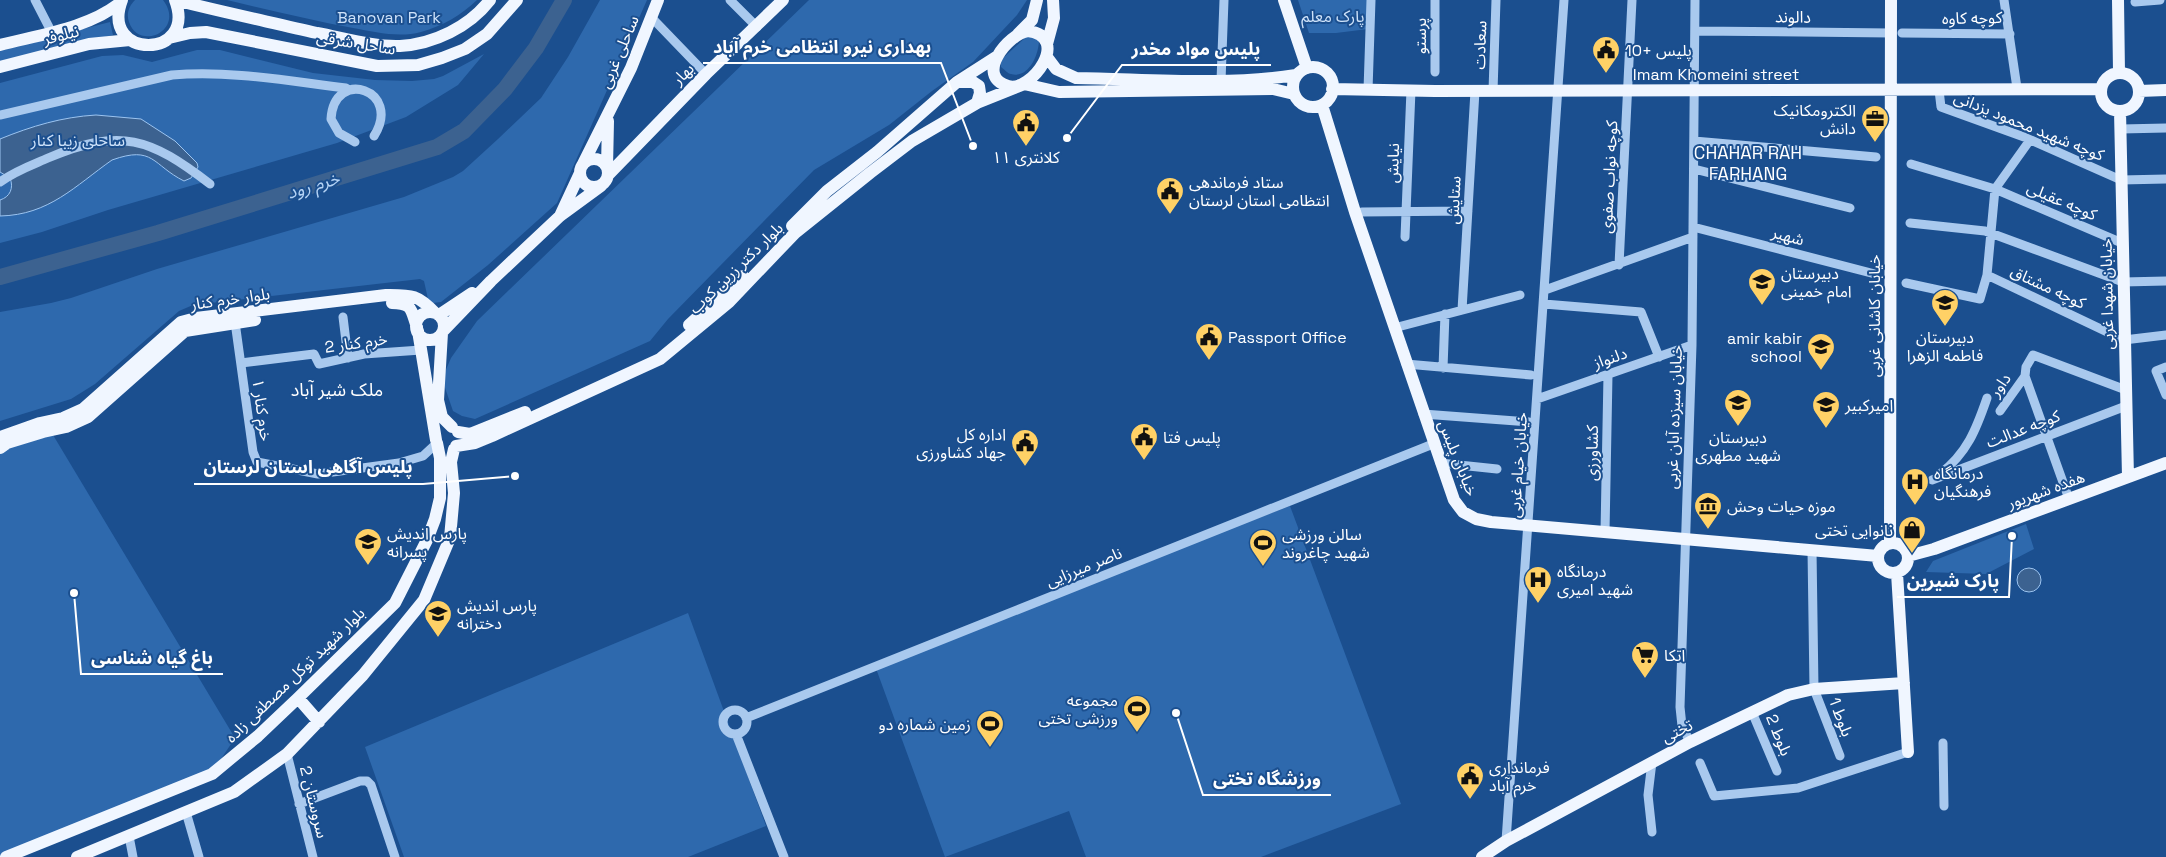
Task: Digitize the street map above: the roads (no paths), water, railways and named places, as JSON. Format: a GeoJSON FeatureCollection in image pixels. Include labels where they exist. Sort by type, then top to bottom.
{"type":"FeatureCollection","features":[{"type":"Feature","properties":{"kind":"main road"},"geometry":{"type":"LineString","coordinates":[[175,0],[358,41],[399,46],[424,42],[458,29],[473,18],[490,0]]}},
{"type":"Feature","properties":{"kind":"main road"},"geometry":{"type":"LineString","coordinates":[[169,38],[179,20],[179,10],[175,0]]}},
{"type":"Feature","properties":{"kind":"main road","name":"ساحل شرقی"},"geometry":{"type":"LineString","coordinates":[[130,40],[141,45],[151,46],[160,44],[169,38],[190,33],[206,32],[377,66],[418,65],[465,49],[487,34],[517,0]]}},
{"type":"Feature","properties":{"kind":"main road","name":"ساحلی غربی"},"geometry":{"type":"LineString","coordinates":[[560,216],[581,169],[632,68],[658,0]]}},
{"type":"Feature","properties":{"kind":"main road","name":"بهار"},"geometry":{"type":"LineString","coordinates":[[608,170],[783,0]]}},
{"type":"Feature","properties":{"kind":"main road"},"geometry":{"type":"LineString","coordinates":[[1037,0],[1032,20],[996,57],[994,70],[1000,81],[1011,87],[1023,84],[1059,92],[1273,89],[1294,94]]}},
{"type":"Feature","properties":{"kind":"main road"},"geometry":{"type":"LineString","coordinates":[[1023,84],[1045,62],[1054,18],[1053,0]]}},
{"type":"Feature","properties":{"kind":"main road"},"geometry":{"type":"LineString","coordinates":[[1284,0],[1306,68]]}},
{"type":"Feature","properties":{"kind":"main road","name":"خیابان کاشانی غربی"},"geometry":{"type":"LineString","coordinates":[[1890,543],[1891,89],[1896,33],[1891,0]]}},
{"type":"Feature","properties":{"kind":"main road"},"geometry":{"type":"LineString","coordinates":[[2118,0],[2119,72]]}},
{"type":"Feature","properties":{"kind":"main road","name":"نیلوفر"},"geometry":{"type":"LineString","coordinates":[[0,45],[108,13],[121,1]]}},
{"type":"Feature","properties":{"kind":"main road"},"geometry":{"type":"LineString","coordinates":[[121,1],[118,18],[120,28],[130,40]]}},
{"type":"Feature","properties":{"kind":"main road"},"geometry":{"type":"LineString","coordinates":[[1017,35],[1022,32],[1034,32],[1040,35],[1056,69],[1076,78],[1221,81],[1274,79],[1296,75],[1306,68],[1320,68],[1325,71],[1332,82],[1331,95],[1322,105],[1309,106],[1298,100],[1294,94],[1293,82],[1296,75]]}},
{"type":"Feature","properties":{"kind":"main road","name":"نیلوفر"},"geometry":{"type":"LineString","coordinates":[[0,67],[89,44],[130,40]]}},
{"type":"Feature","properties":{"kind":"main road","name":"بلوار دکتر زرین کوب"},"geometry":{"type":"LineString","coordinates":[[455,430],[470,434],[480,431],[654,354],[735,284],[827,191],[877,152],[957,82],[996,57]]}},
{"type":"Feature","properties":{"kind":"main road"},"geometry":{"type":"LineString","coordinates":[[2119,72],[2130,76],[2138,85],[2139,91],[2138,97],[2131,108],[2120,111],[2107,107],[2103,102],[2101,89],[2105,79],[2119,72]]}},
{"type":"Feature","properties":{"kind":"main road"},"geometry":{"type":"LineString","coordinates":[[957,82],[973,82],[979,86],[980,93],[977,102]]}},
{"type":"Feature","properties":{"kind":"main road","name":"بلوار دکتر زرین کوب"},"geometry":{"type":"LineString","coordinates":[[455,447],[474,443],[492,436],[660,359],[729,302],[795,233],[912,141],[977,102],[1023,84]]}},
{"type":"Feature","properties":{"kind":"main road","name":"Imam Khomeini street"},"geometry":{"type":"LineString","coordinates":[[1332,89],[1475,91],[2101,89]]}},
{"type":"Feature","properties":{"kind":"main road"},"geometry":{"type":"LineString","coordinates":[[2139,91],[2166,90]]}},
{"type":"Feature","properties":{"kind":"main road","name":"خیابان پلیس"},"geometry":{"type":"LineString","coordinates":[[1322,105],[1433,444],[1454,500],[1463,512],[1476,519],[1529,525],[1878,556]]}},
{"type":"Feature","properties":{"kind":"main road","name":"خیابان شهدا غربی"},"geometry":{"type":"LineString","coordinates":[[2120,111],[2128,477]]}},
{"type":"Feature","properties":{"kind":"main road"},"geometry":{"type":"LineString","coordinates":[[491,281],[437,314],[422,315],[417,322],[417,329],[428,340],[437,338],[491,281],[560,216],[606,181],[608,170],[608,116]]}},
{"type":"Feature","properties":{"kind":"main road"},"geometry":{"type":"LineString","coordinates":[[608,132],[611,142],[616,147],[623,150],[633,147]]}},
{"type":"Feature","properties":{"kind":"main road"},"geometry":{"type":"LineString","coordinates":[[601,186],[594,188],[586,186],[582,180],[581,169],[588,161],[595,159],[602,161],[608,170]]}},
{"type":"Feature","properties":{"kind":"main road","name":"بلوار خرم کنار"},"geometry":{"type":"LineString","coordinates":[[0,437],[40,422],[64,418],[83,409],[181,322],[196,318],[386,295],[414,296],[423,300],[437,314]]}},
{"type":"Feature","properties":{"kind":"main road","name":"بلوار خرم کنار"},"geometry":{"type":"LineString","coordinates":[[0,448],[7,443],[66,427],[88,417],[185,330],[386,303],[405,303],[410,307],[417,329]]}},
{"type":"Feature","properties":{"kind":"main road"},"geometry":{"type":"LineString","coordinates":[[77,857],[234,792],[287,754],[363,675],[424,600],[450,538],[454,493],[451,462],[455,447],[460,440],[455,430],[442,417],[438,400],[444,322],[437,314]]}},
{"type":"Feature","properties":{"kind":"main road","name":"بلوار شهید توکل مصطفی زاده"},"geometry":{"type":"LineString","coordinates":[[6,857],[212,774],[258,736],[394,602],[427,540],[440,498],[440,458],[417,329]]}},
{"type":"Feature","properties":{"kind":"main road"},"geometry":{"type":"LineString","coordinates":[[455,430],[441,429],[437,441],[446,450],[455,447]]}},
{"type":"Feature","properties":{"kind":"main road","name":"هفده شهریور"},"geometry":{"type":"LineString","coordinates":[[1908,556],[1934,549],[2166,463]]}},
{"type":"Feature","properties":{"kind":"main road"},"geometry":{"type":"LineString","coordinates":[[1890,543],[1901,545],[1908,556],[1907,565],[1897,573],[1892,573],[1883,570],[1878,561],[1878,556],[1881,548],[1890,543]]}},
{"type":"Feature","properties":{"kind":"main road"},"geometry":{"type":"LineString","coordinates":[[1897,573],[1908,752]]}},
{"type":"Feature","properties":{"kind":"main road","name":"تختی"},"geometry":{"type":"LineString","coordinates":[[1482,857],[1506,841],[1652,762],[1788,695],[1814,689],[1904,683]]}},
{"type":"Feature","properties":{"kind":"main road"},"geometry":{"type":"LineString","coordinates":[[298,698],[319,722]]}},
{"type":"Feature","properties":{"kind":"street"},"geometry":{"type":"LineString","coordinates":[[35,0],[51,31]]}},
{"type":"Feature","properties":{"kind":"street"},"geometry":{"type":"LineString","coordinates":[[730,0],[756,27]]}},
{"type":"Feature","properties":{"kind":"street"},"geometry":{"type":"LineString","coordinates":[[1221,81],[1224,0]]}},
{"type":"Feature","properties":{"kind":"street"},"geometry":{"type":"LineString","coordinates":[[1368,90],[1370,0]]}},
{"type":"Feature","properties":{"kind":"street","name":"پرستو"},"geometry":{"type":"LineString","coordinates":[[1435,0],[1435,72]]}},
{"type":"Feature","properties":{"kind":"street","name":"سعادت"},"geometry":{"type":"LineString","coordinates":[[1494,91],[1496,0]]}},
{"type":"Feature","properties":{"kind":"street","name":"خیابان خیام غربی"},"geometry":{"type":"LineString","coordinates":[[1506,841],[1564,0]]}},
{"type":"Feature","properties":{"kind":"street","name":"کوچه نواب صفوی"},"geometry":{"type":"LineString","coordinates":[[1619,265],[1632,0]]}},
{"type":"Feature","properties":{"kind":"street","name":"خیابان سیزده آبان غربی"},"geometry":{"type":"LineString","coordinates":[[1690,742],[1682,726],[1680,707],[1692,345],[1695,0]]}},
{"type":"Feature","properties":{"kind":"street","name":"کوچه کاوه"},"geometry":{"type":"LineString","coordinates":[[1896,33],[2010,34],[2004,0]]}},
{"type":"Feature","properties":{"kind":"street"},"geometry":{"type":"LineString","coordinates":[[2135,2],[2160,0]]}},
{"type":"Feature","properties":{"kind":"street"},"geometry":{"type":"LineString","coordinates":[[652,18],[706,74]]}},
{"type":"Feature","properties":{"kind":"street","name":"دالوند"},"geometry":{"type":"LineString","coordinates":[[1695,31],[1896,33]]}},
{"type":"Feature","properties":{"kind":"street"},"geometry":{"type":"LineString","coordinates":[[2010,34],[2017,88]]}},
{"type":"Feature","properties":{"kind":"street"},"geometry":{"type":"LineString","coordinates":[[0,115],[172,75],[196,73],[267,78],[348,90],[358,89],[377,99],[381,106],[382,120],[374,136]]}},
{"type":"Feature","properties":{"kind":"street"},"geometry":{"type":"LineString","coordinates":[[348,90],[341,93],[336,100],[331,119],[339,133],[355,142]]}},
{"type":"Feature","properties":{"kind":"street","name":"نیایش"},"geometry":{"type":"LineString","coordinates":[[1405,237],[1411,90]]}},
{"type":"Feature","properties":{"kind":"street","name":"کوچه شهید محمود یزدانی"},"geometry":{"type":"LineString","coordinates":[[1939,90],[1941,106],[2030,140],[2121,180]]}},
{"type":"Feature","properties":{"kind":"street","name":"ستایش"},"geometry":{"type":"LineString","coordinates":[[1462,310],[1475,91]]}},
{"type":"Feature","properties":{"kind":"street"},"geometry":{"type":"LineString","coordinates":[[2120,129],[2166,128]]}},
{"type":"Feature","properties":{"kind":"street"},"geometry":{"type":"LineString","coordinates":[[3,179],[65,150],[112,140],[137,141],[150,146],[172,157],[210,184]]}},
{"type":"Feature","properties":{"kind":"street"},"geometry":{"type":"LineString","coordinates":[[1906,282],[1980,299],[1987,275],[1993,188],[2030,140]]}},
{"type":"Feature","properties":{"kind":"street"},"geometry":{"type":"LineString","coordinates":[[1694,141],[1876,157]]}},
{"type":"Feature","properties":{"kind":"street","name":"کوچه عقیلی"},"geometry":{"type":"LineString","coordinates":[[1911,164],[1993,188],[2122,243]]}},
{"type":"Feature","properties":{"kind":"street"},"geometry":{"type":"LineString","coordinates":[[1694,170],[1850,208]]}},
{"type":"Feature","properties":{"kind":"street"},"geometry":{"type":"LineString","coordinates":[[2121,180],[2166,179]]}},
{"type":"Feature","properties":{"kind":"street"},"geometry":{"type":"LineString","coordinates":[[1362,212],[1468,211]]}},
{"type":"Feature","properties":{"kind":"street"},"geometry":{"type":"LineString","coordinates":[[1910,223],[1990,233],[2123,282],[2166,282]]}},
{"type":"Feature","properties":{"kind":"street","name":"شهیر"},"geometry":{"type":"LineString","coordinates":[[1693,227],[1874,274]]}},
{"type":"Feature","properties":{"kind":"street"},"geometry":{"type":"LineString","coordinates":[[1545,290],[1693,237]]}},
{"type":"Feature","properties":{"kind":"street","name":"کوچه مشتاق"},"geometry":{"type":"LineString","coordinates":[[1987,275],[2124,340]]}},
{"type":"Feature","properties":{"kind":"street"},"geometry":{"type":"LineString","coordinates":[[1394,328],[1520,295]]}},
{"type":"Feature","properties":{"kind":"street"},"geometry":{"type":"LineString","coordinates":[[1544,304],[1641,312],[1659,357]]}},
{"type":"Feature","properties":{"kind":"street"},"geometry":{"type":"LineString","coordinates":[[1443,368],[1445,314]]}},
{"type":"Feature","properties":{"kind":"street"},"geometry":{"type":"LineString","coordinates":[[343,317],[348,358]]}},
{"type":"Feature","properties":{"kind":"street","name":"خرم کنار ۱"},"geometry":{"type":"LineString","coordinates":[[236,322],[253,452],[257,462],[318,474],[399,463],[424,456],[437,441]]}},
{"type":"Feature","properties":{"kind":"street"},"geometry":{"type":"LineString","coordinates":[[2124,340],[2166,335]]}},
{"type":"Feature","properties":{"kind":"street","name":"دلنواز"},"geometry":{"type":"LineString","coordinates":[[1537,399],[1692,345]]}},
{"type":"Feature","properties":{"kind":"street","name":"خرم کنار 2"},"geometry":{"type":"LineString","coordinates":[[241,363],[314,354],[319,364],[364,354],[421,350]]}},
{"type":"Feature","properties":{"kind":"street","name":"داور"},"geometry":{"type":"LineString","coordinates":[[2000,411],[2025,376],[2026,367],[2033,355],[2126,390]]}},
{"type":"Feature","properties":{"kind":"street"},"geometry":{"type":"LineString","coordinates":[[1406,364],[1531,374]]}},
{"type":"Feature","properties":{"kind":"street"},"geometry":{"type":"LineString","coordinates":[[2166,367],[2156,371],[2166,395]]}},
{"type":"Feature","properties":{"kind":"street","name":"کشاورزی"},"geometry":{"type":"LineString","coordinates":[[1605,532],[1608,374]]}},
{"type":"Feature","properties":{"kind":"street"},"geometry":{"type":"LineString","coordinates":[[2025,376],[2069,499]]}},
{"type":"Feature","properties":{"kind":"street","name":"کوچه عدالت"},"geometry":{"type":"LineString","coordinates":[[1987,398],[1974,435],[1954,463],[1932,480],[2126,406]]}},
{"type":"Feature","properties":{"kind":"street"},"geometry":{"type":"LineString","coordinates":[[1423,414],[1529,422]]}},
{"type":"Feature","properties":{"kind":"street","name":"ناصر میرزایی"},"geometry":{"type":"LineString","coordinates":[[746,718],[1433,444]]}},
{"type":"Feature","properties":{"kind":"street"},"geometry":{"type":"LineString","coordinates":[[1440,463],[1496,469]]}},
{"type":"Feature","properties":{"kind":"street"},"geometry":{"type":"LineString","coordinates":[[1812,550],[1814,689]]}},
{"type":"Feature","properties":{"kind":"street","name":"بلوط 1"},"geometry":{"type":"LineString","coordinates":[[1814,689],[1840,756]]}},
{"type":"Feature","properties":{"kind":"street"},"geometry":{"type":"LineString","coordinates":[[736,734],[745,728],[746,718],[741,712],[733,710],[724,717],[726,729],[736,734],[784,857]]}},
{"type":"Feature","properties":{"kind":"street","name":"بلوط 2"},"geometry":{"type":"LineString","coordinates":[[1752,712],[1777,771]]}},
{"type":"Feature","properties":{"kind":"street"},"geometry":{"type":"LineString","coordinates":[[1943,743],[1944,806]]}},
{"type":"Feature","properties":{"kind":"street"},"geometry":{"type":"LineString","coordinates":[[1700,763],[1714,796],[1798,788],[1908,752]]}},
{"type":"Feature","properties":{"kind":"street","name":"سروستان 2"},"geometry":{"type":"LineString","coordinates":[[287,754],[313,857]]}},
{"type":"Feature","properties":{"kind":"street"},"geometry":{"type":"LineString","coordinates":[[1652,762],[1648,794],[1652,832]]}},
{"type":"Feature","properties":{"kind":"street"},"geometry":{"type":"LineString","coordinates":[[300,804],[360,781],[367,781],[395,857]]}},
{"type":"Feature","properties":{"kind":"street"},"geometry":{"type":"LineString","coordinates":[[186,812],[199,857]]}},
{"type":"Feature","properties":{"kind":"street"},"geometry":{"type":"LineString","coordinates":[[129,836],[133,857]]}},
{"type":"Feature","properties":{"kind":"waterway","name":"خرم رود"},"geometry":{"type":"LineString","coordinates":[[0,277],[158,233],[437,147],[464,131],[505,89],[536,48],[564,0]]}},
{"type":"Feature","properties":{"kind":"place","name":"پلیس +10"},"geometry":{"type":"Point","coordinates":[1606,74]}},
{"type":"Feature","properties":{"kind":"place","name":"پلیس مواد مخدر"},"geometry":{"type":"Point","coordinates":[1067,138]}},
{"type":"Feature","properties":{"kind":"place","name":"الکترومکانیک دانش"},"geometry":{"type":"Point","coordinates":[1875,143]}},
{"type":"Feature","properties":{"kind":"place","name":"بهداری نیرو انتظامی خرم آباد"},"geometry":{"type":"Point","coordinates":[973,146]}},
{"type":"Feature","properties":{"kind":"place","name":"کلانتری ۱۱"},"geometry":{"type":"Point","coordinates":[1026,147]}},
{"type":"Feature","properties":{"kind":"place","name":"ستاد فرماندهی انتظامی استان لرستان"},"geometry":{"type":"Point","coordinates":[1170,215]}},
{"type":"Feature","properties":{"kind":"place","name":"دبیرستان امام خمینی"},"geometry":{"type":"Point","coordinates":[1762,306]}},
{"type":"Feature","properties":{"kind":"place","name":"دبیرستان فاطمه الزهرا"},"geometry":{"type":"Point","coordinates":[1945,327]}},
{"type":"Feature","properties":{"kind":"place","name":"Passport Office"},"geometry":{"type":"Point","coordinates":[1209,361]}},
{"type":"Feature","properties":{"kind":"place","name":"amir kabir school"},"geometry":{"type":"Point","coordinates":[1821,371]}},
{"type":"Feature","properties":{"kind":"place","name":"دبیرستان شهید مطهری"},"geometry":{"type":"Point","coordinates":[1738,427]}},
{"type":"Feature","properties":{"kind":"place","name":"امیرکبیر"},"geometry":{"type":"Point","coordinates":[1826,429]}},
{"type":"Feature","properties":{"kind":"place","name":"پلیس فتا"},"geometry":{"type":"Point","coordinates":[1144,461]}},
{"type":"Feature","properties":{"kind":"place","name":"اداره کل جهاد کشاورزی"},"geometry":{"type":"Point","coordinates":[1025,467]}},
{"type":"Feature","properties":{"kind":"place","name":"پلیس آگاهی استان لرستان"},"geometry":{"type":"Point","coordinates":[515,476]}},
{"type":"Feature","properties":{"kind":"place","name":"درمانگاه فرهنگیان"},"geometry":{"type":"Point","coordinates":[1915,506]}},
{"type":"Feature","properties":{"kind":"place","name":"موزه حیات وحش"},"geometry":{"type":"Point","coordinates":[1708,530]}},
{"type":"Feature","properties":{"kind":"place","name":"پارک شیرین"},"geometry":{"type":"Point","coordinates":[2012,536]}},
{"type":"Feature","properties":{"kind":"place","name":"نانوایی تختی"},"geometry":{"type":"Point","coordinates":[1912,554]}},
{"type":"Feature","properties":{"kind":"place","name":"پارس اندیش پسرانه"},"geometry":{"type":"Point","coordinates":[368,566]}},
{"type":"Feature","properties":{"kind":"place","name":"سالن ورزشی شهید چاغروند"},"geometry":{"type":"Point","coordinates":[1263,567]}},
{"type":"Feature","properties":{"kind":"place","name":"باغ گیاه شناسی"},"geometry":{"type":"Point","coordinates":[74,593]}},
{"type":"Feature","properties":{"kind":"place","name":"درمانگاه شهید امیری"},"geometry":{"type":"Point","coordinates":[1538,604]}},
{"type":"Feature","properties":{"kind":"place","name":"پارس اندیش دخترانه"},"geometry":{"type":"Point","coordinates":[438,638]}},
{"type":"Feature","properties":{"kind":"place","name":"اتکا"},"geometry":{"type":"Point","coordinates":[1645,679]}},
{"type":"Feature","properties":{"kind":"place","name":"ورزشگاه تختی"},"geometry":{"type":"Point","coordinates":[1176,713]}},
{"type":"Feature","properties":{"kind":"place","name":"مجموعه ورزشی تختی"},"geometry":{"type":"Point","coordinates":[1137,733]}},
{"type":"Feature","properties":{"kind":"place","name":"زمین شماره دو"},"geometry":{"type":"Point","coordinates":[990,748]}},
{"type":"Feature","properties":{"kind":"place","name":"فرمانداری خرم آباد"},"geometry":{"type":"Point","coordinates":[1470,800]}},
{"type":"Feature","properties":{"kind":"district","name":"CHAHAR RAH FARHANG"},"geometry":{"type":"Point","coordinates":[1748,162]}},
{"type":"Feature","properties":{"kind":"district","name":"ملک شیر آباد"},"geometry":{"type":"Point","coordinates":[337,389]}},
{"type":"Feature","properties":{"kind":"park label","name":"پارک معلم"},"geometry":{"type":"Point","coordinates":[1333,16]}},
{"type":"Feature","properties":{"kind":"park label","name":"Banovan Park"},"geometry":{"type":"Point","coordinates":[389,17]}},
{"type":"Feature","properties":{"kind":"park label","name":"ساحلی زیبا کنار"},"geometry":{"type":"Point","coordinates":[78,140]}}]}
